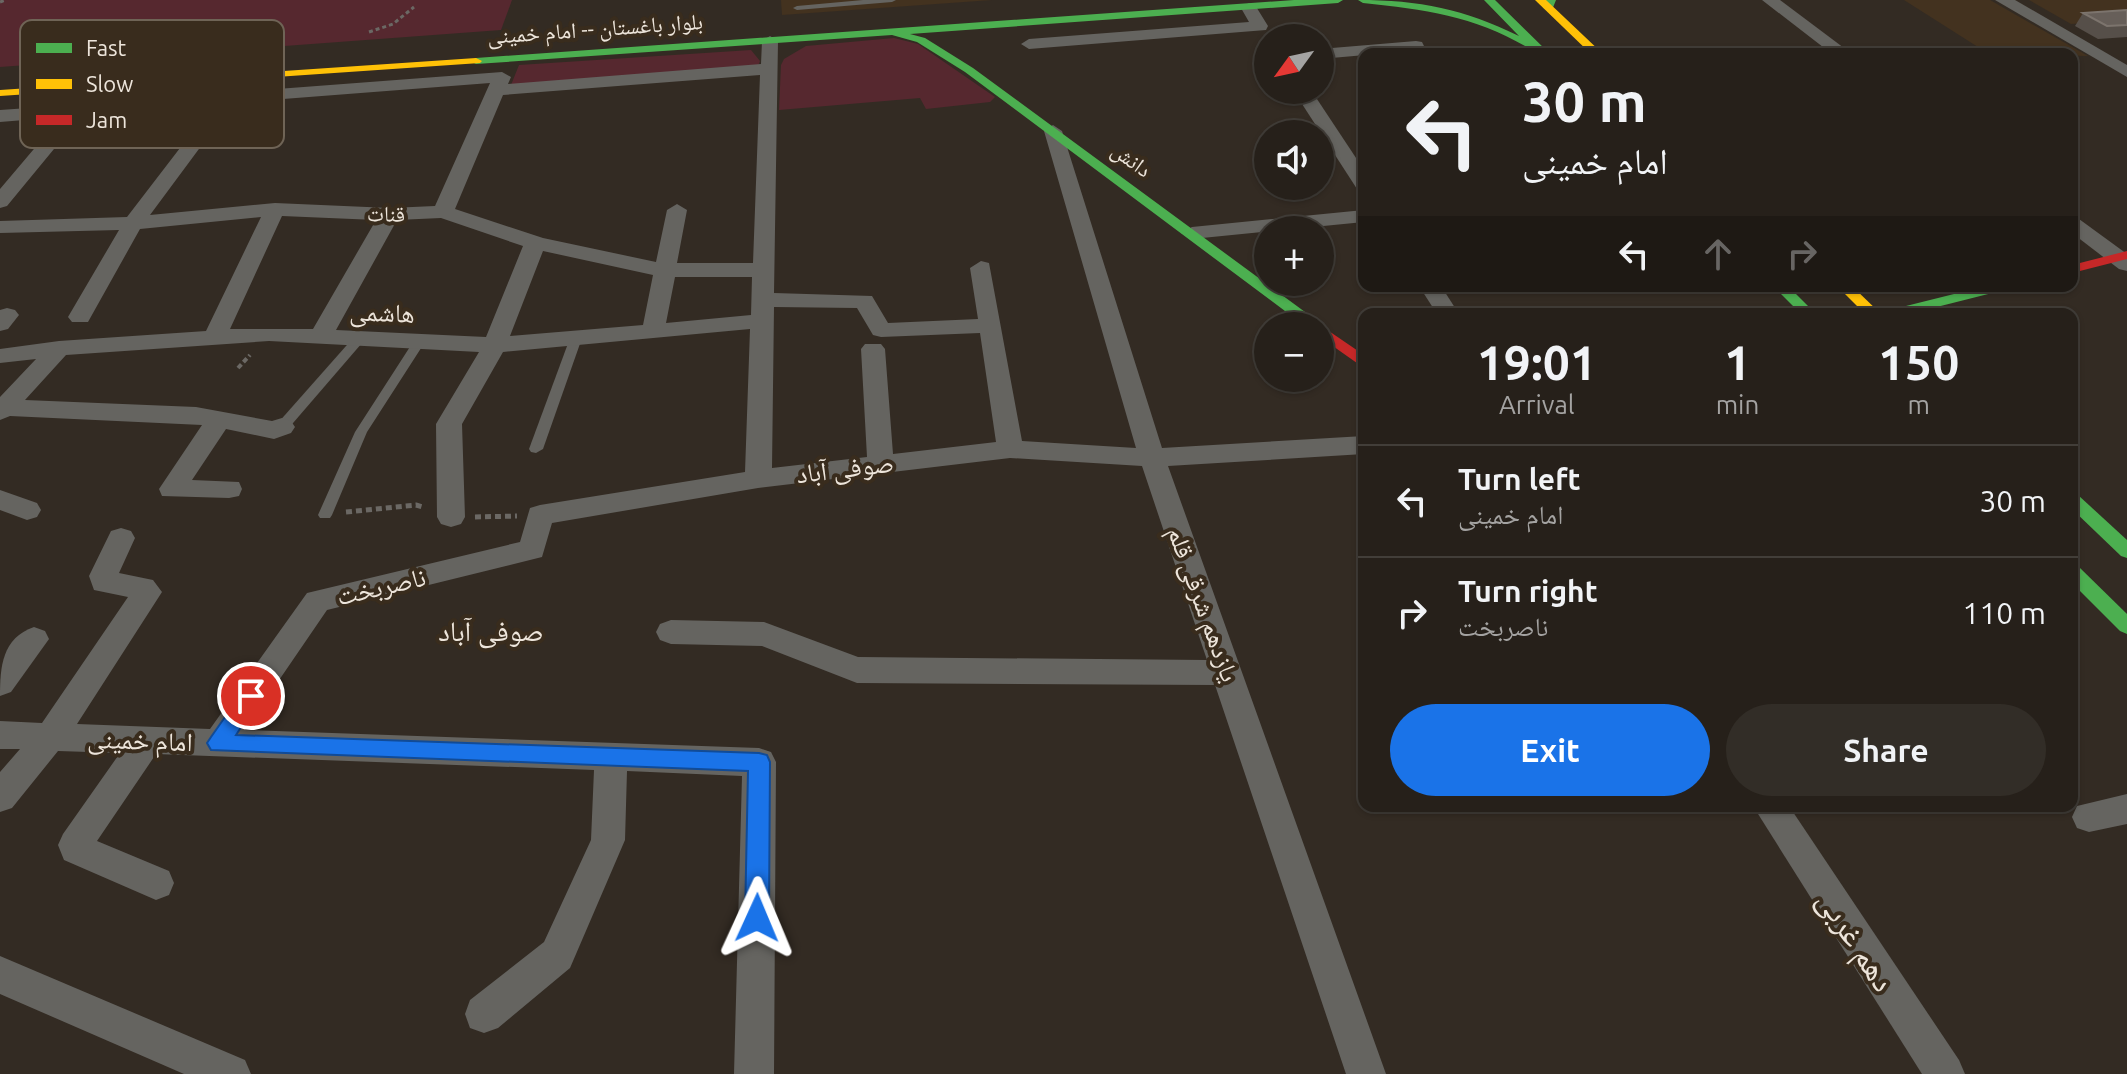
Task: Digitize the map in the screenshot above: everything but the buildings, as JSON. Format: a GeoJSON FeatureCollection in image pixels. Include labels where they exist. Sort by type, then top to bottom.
{"type":"FeatureCollection","features":[{"type":"Feature","properties":{"kind":"main road","name":"بلوار باغستان -- امام خمینی"},"geometry":{"type":"LineString","coordinates":[[284,69],[345,69],[710,45],[770,57],[823,37],[996,27],[1338,0]]}},
{"type":"Feature","properties":{"kind":"main road"},"geometry":{"type":"LineString","coordinates":[[1363,0],[1433,7],[1478,20],[1534,48]]}},
{"type":"Feature","properties":{"kind":"main road"},"geometry":{"type":"LineString","coordinates":[[793,10],[893,2]]}},
{"type":"Feature","properties":{"kind":"main road"},"geometry":{"type":"LineString","coordinates":[[1528,5],[1541,48]]}},
{"type":"Feature","properties":{"kind":"main road"},"geometry":{"type":"LineString","coordinates":[[1528,5],[1589,48]]}},
{"type":"Feature","properties":{"kind":"main road"},"geometry":{"type":"LineString","coordinates":[[969,70],[966,56],[970,38],[996,27]]}},
{"type":"Feature","properties":{"kind":"main road","name":"دانش"},"geometry":{"type":"LineString","coordinates":[[896,33],[921,40],[969,70],[1296,312]]}},
{"type":"Feature","properties":{"kind":"main road","name":"بلوار باغستان -- امام خمینی"},"geometry":{"type":"LineString","coordinates":[[0,93],[20,91]]}},
{"type":"Feature","properties":{"kind":"main road"},"geometry":{"type":"LineString","coordinates":[[2078,268],[2124,259]]}},
{"type":"Feature","properties":{"kind":"main road"},"geometry":{"type":"LineString","coordinates":[[1786,292],[1803,308]]}},
{"type":"Feature","properties":{"kind":"main road"},"geometry":{"type":"LineString","coordinates":[[1850,292],[1868,308]]}},
{"type":"Feature","properties":{"kind":"main road"},"geometry":{"type":"LineString","coordinates":[[1915,308],[1979,292]]}},
{"type":"Feature","properties":{"kind":"main road"},"geometry":{"type":"LineString","coordinates":[[1334,340],[1358,358]]}},
{"type":"Feature","properties":{"kind":"main road"},"geometry":{"type":"LineString","coordinates":[[2078,505],[2127,551]]}},
{"type":"Feature","properties":{"kind":"main road"},"geometry":{"type":"LineString","coordinates":[[2078,581],[2127,626]]}},
{"type":"Feature","properties":{"kind":"street"},"geometry":{"type":"LineString","coordinates":[[1770,0],[1835,48]]}},
{"type":"Feature","properties":{"kind":"street"},"geometry":{"type":"LineString","coordinates":[[2003,0],[2127,72]]}},
{"type":"Feature","properties":{"kind":"street"},"geometry":{"type":"LineString","coordinates":[[1249,8],[1259,24]]}},
{"type":"Feature","properties":{"kind":"street"},"geometry":{"type":"LineString","coordinates":[[1029,44],[1254,33]]}},
{"type":"Feature","properties":{"kind":"street"},"geometry":{"type":"LineString","coordinates":[[1402,48],[1416,46]]}},
{"type":"Feature","properties":{"kind":"street"},"geometry":{"type":"LineString","coordinates":[[1334,54],[1358,54]]}},
{"type":"Feature","properties":{"kind":"street"},"geometry":{"type":"LineString","coordinates":[[284,94],[500,84],[770,57],[758,479]]}},
{"type":"Feature","properties":{"kind":"street"},"geometry":{"type":"LineString","coordinates":[[333,90],[345,69]]}},
{"type":"Feature","properties":{"kind":"street"},"geometry":{"type":"LineString","coordinates":[[443,212],[500,84]]}},
{"type":"Feature","properties":{"kind":"street"},"geometry":{"type":"LineString","coordinates":[[1311,104],[1358,176]]}},
{"type":"Feature","properties":{"kind":"street"},"geometry":{"type":"LineString","coordinates":[[0,116],[20,114]]}},
{"type":"Feature","properties":{"kind":"street","name":"یازدهم شرقی قلم"},"geometry":{"type":"LineString","coordinates":[[1053,131],[1152,458],[1366,1074]]}},
{"type":"Feature","properties":{"kind":"street"},"geometry":{"type":"LineString","coordinates":[[0,202],[45,148]]}},
{"type":"Feature","properties":{"kind":"street"},"geometry":{"type":"LineString","coordinates":[[80,317],[133,223],[190,148]]}},
{"type":"Feature","properties":{"kind":"street"},"geometry":{"type":"LineString","coordinates":[[215,336],[275,209]]}},
{"type":"Feature","properties":{"kind":"street","name":"قنات"},"geometry":{"type":"LineString","coordinates":[[0,227],[133,223],[275,209],[390,214],[443,212],[535,243],[590,257],[665,270],[764,270]]}},
{"type":"Feature","properties":{"kind":"street"},"geometry":{"type":"LineString","coordinates":[[653,331],[677,210]]}},
{"type":"Feature","properties":{"kind":"street"},"geometry":{"type":"LineString","coordinates":[[320,338],[390,214]]}},
{"type":"Feature","properties":{"kind":"street"},"geometry":{"type":"LineString","coordinates":[[1192,233],[1358,217]]}},
{"type":"Feature","properties":{"kind":"street"},"geometry":{"type":"LineString","coordinates":[[2078,227],[2124,259]]}},
{"type":"Feature","properties":{"kind":"street"},"geometry":{"type":"LineString","coordinates":[[451,517],[449,424],[495,345],[535,243]]}},
{"type":"Feature","properties":{"kind":"street"},"geometry":{"type":"LineString","coordinates":[[981,268],[1010,449]]}},
{"type":"Feature","properties":{"kind":"street","name":"هاشمی"},"geometry":{"type":"LineString","coordinates":[[0,356],[59,348],[269,334],[495,345],[653,331],[763,310],[864,301],[881,330],[990,325]]}},
{"type":"Feature","properties":{"kind":"street"},"geometry":{"type":"LineString","coordinates":[[2,410],[59,348]]}},
{"type":"Feature","properties":{"kind":"street"},"geometry":{"type":"LineString","coordinates":[[873,349],[880,463]]}},
{"type":"Feature","properties":{"kind":"street"},"geometry":{"type":"LineString","coordinates":[[2,410],[220,418],[274,430],[282,427]]}},
{"type":"Feature","properties":{"kind":"street"},"geometry":{"type":"LineString","coordinates":[[220,418],[172,489],[229,489]]}},
{"type":"Feature","properties":{"kind":"street","name":"صوفی آباد"},"geometry":{"type":"LineString","coordinates":[[540,515],[758,479],[1010,449],[1152,458],[1358,445]]}},
{"type":"Feature","properties":{"kind":"street"},"geometry":{"type":"LineString","coordinates":[[0,500],[27,510]]}},
{"type":"Feature","properties":{"kind":"street","name":"ناصربخت"},"geometry":{"type":"LineString","coordinates":[[218,743],[317,601],[532,550],[540,515]]}},
{"type":"Feature","properties":{"kind":"street"},"geometry":{"type":"LineString","coordinates":[[0,797],[51,736],[147,592],[143,588],[104,582],[103,576],[121,538]]}},
{"type":"Feature","properties":{"kind":"street"},"geometry":{"type":"LineString","coordinates":[[671,632],[764,634],[857,670],[1229,673]]}},
{"type":"Feature","properties":{"kind":"street"},"geometry":{"type":"LineString","coordinates":[[0,683],[34,639]]}},
{"type":"Feature","properties":{"kind":"street","name":"امام خمینی"},"geometry":{"type":"LineString","coordinates":[[0,735],[759,762],[754,1074]]}},
{"type":"Feature","properties":{"kind":"street"},"geometry":{"type":"LineString","coordinates":[[148,739],[75,845],[76,849],[156,883]]}},
{"type":"Feature","properties":{"kind":"street"},"geometry":{"type":"LineString","coordinates":[[484,1014],[557,955],[608,840],[611,757]]}},
{"type":"Feature","properties":{"kind":"street"},"geometry":{"type":"LineString","coordinates":[[2089,817],[2127,809]]}},
{"type":"Feature","properties":{"kind":"street","name":"دهم غربی"},"geometry":{"type":"LineString","coordinates":[[1774,812],[1945,1074]]}},
{"type":"Feature","properties":{"kind":"street"},"geometry":{"type":"LineString","coordinates":[[0,975],[231,1074]]}},
{"type":"Feature","properties":{"kind":"lane"},"geometry":{"type":"LineString","coordinates":[[793,10],[833,2],[893,2]]}},
{"type":"Feature","properties":{"kind":"lane"},"geometry":{"type":"LineString","coordinates":[[536,449],[576,338]]}},
{"type":"Feature","properties":{"kind":"lane"},"geometry":{"type":"LineString","coordinates":[[282,427],[358,340]]}},
{"type":"Feature","properties":{"kind":"lane"},"geometry":{"type":"LineString","coordinates":[[325,515],[361,432],[419,342]]}},
{"type":"Feature","properties":{"kind":"path"},"geometry":{"type":"LineString","coordinates":[[369,32],[393,24],[414,7]]}},
{"type":"Feature","properties":{"kind":"path"},"geometry":{"type":"LineString","coordinates":[[325,515],[416,505],[451,517],[540,515]]}},
{"type":"Feature","properties":{"kind":"shaded area"},"geometry":{"type":"Polygon","coordinates":[[[0,0],[512,0],[501,30],[284,46],[284,20],[20,20],[20,66],[0,67],[0,0]]]}},
{"type":"Feature","properties":{"kind":"shaded area"},"geometry":{"type":"Polygon","coordinates":[[[781,0],[992,0],[782,15],[781,0]]]}},
{"type":"Feature","properties":{"kind":"shaded area"},"geometry":{"type":"Polygon","coordinates":[[[1904,0],[1990,0],[2074,48],[1980,48],[1904,0]]]}},
{"type":"Feature","properties":{"kind":"shaded area"},"geometry":{"type":"Polygon","coordinates":[[[2029,0],[2127,0],[2127,20],[2071,24],[2029,0]]]}},
{"type":"Feature","properties":{"kind":"shaded area"},"geometry":{"type":"Polygon","coordinates":[[[894,38],[918,44],[995,97],[990,102],[926,109],[920,98],[779,110],[781,65],[784,59],[806,46],[894,38]]]}},
{"type":"Feature","properties":{"kind":"shaded area"},"geometry":{"type":"Polygon","coordinates":[[[751,50],[760,61],[758,66],[511,85],[519,65],[751,50]]]}},
{"type":"Feature","properties":{"kind":"traffic: fast"},"geometry":{"type":"LineString","coordinates":[[476,61],[1338,0]]}},
{"type":"Feature","properties":{"kind":"traffic: fast"},"geometry":{"type":"LineString","coordinates":[[1363,0],[1433,7],[1478,20],[1536,48]]}},
{"type":"Feature","properties":{"kind":"traffic: fast"},"geometry":{"type":"LineString","coordinates":[[1489,0],[1538,48]]}},
{"type":"Feature","properties":{"kind":"traffic: fast"},"geometry":{"type":"LineString","coordinates":[[1548,8],[1551,0]]}},
{"type":"Feature","properties":{"kind":"traffic: fast"},"geometry":{"type":"LineString","coordinates":[[896,33],[921,40],[969,70],[1296,312]]}},
{"type":"Feature","properties":{"kind":"traffic: fast"},"geometry":{"type":"LineString","coordinates":[[1786,292],[1803,308]]}},
{"type":"Feature","properties":{"kind":"traffic: fast"},"geometry":{"type":"LineString","coordinates":[[1915,308],[1979,292]]}},
{"type":"Feature","properties":{"kind":"traffic: fast"},"geometry":{"type":"LineString","coordinates":[[2078,505],[2127,551]]}},
{"type":"Feature","properties":{"kind":"traffic: fast"},"geometry":{"type":"LineString","coordinates":[[2078,578],[2127,626]]}},
{"type":"Feature","properties":{"kind":"traffic: slow"},"geometry":{"type":"LineString","coordinates":[[1540,0],[1591,48]]}},
{"type":"Feature","properties":{"kind":"traffic: slow"},"geometry":{"type":"LineString","coordinates":[[284,74],[476,61]]}},
{"type":"Feature","properties":{"kind":"traffic: slow"},"geometry":{"type":"LineString","coordinates":[[0,93],[20,92]]}},
{"type":"Feature","properties":{"kind":"traffic: slow"},"geometry":{"type":"LineString","coordinates":[[1850,292],[1868,308]]}},
{"type":"Feature","properties":{"kind":"traffic: jam"},"geometry":{"type":"LineString","coordinates":[[2078,267],[2127,255]]}},
{"type":"Feature","properties":{"kind":"traffic: jam"},"geometry":{"type":"LineString","coordinates":[[1334,340],[1358,358]]}},
{"type":"Feature","properties":{"kind":"district","name":"صوفی آباد"},"geometry":{"type":"Point","coordinates":[491,630]}},
{"type":"Feature","properties":{"kind":"route"},"geometry":{"type":"LineString","coordinates":[[251,696],[218,743],[759,762],[757,918]]}}]}
